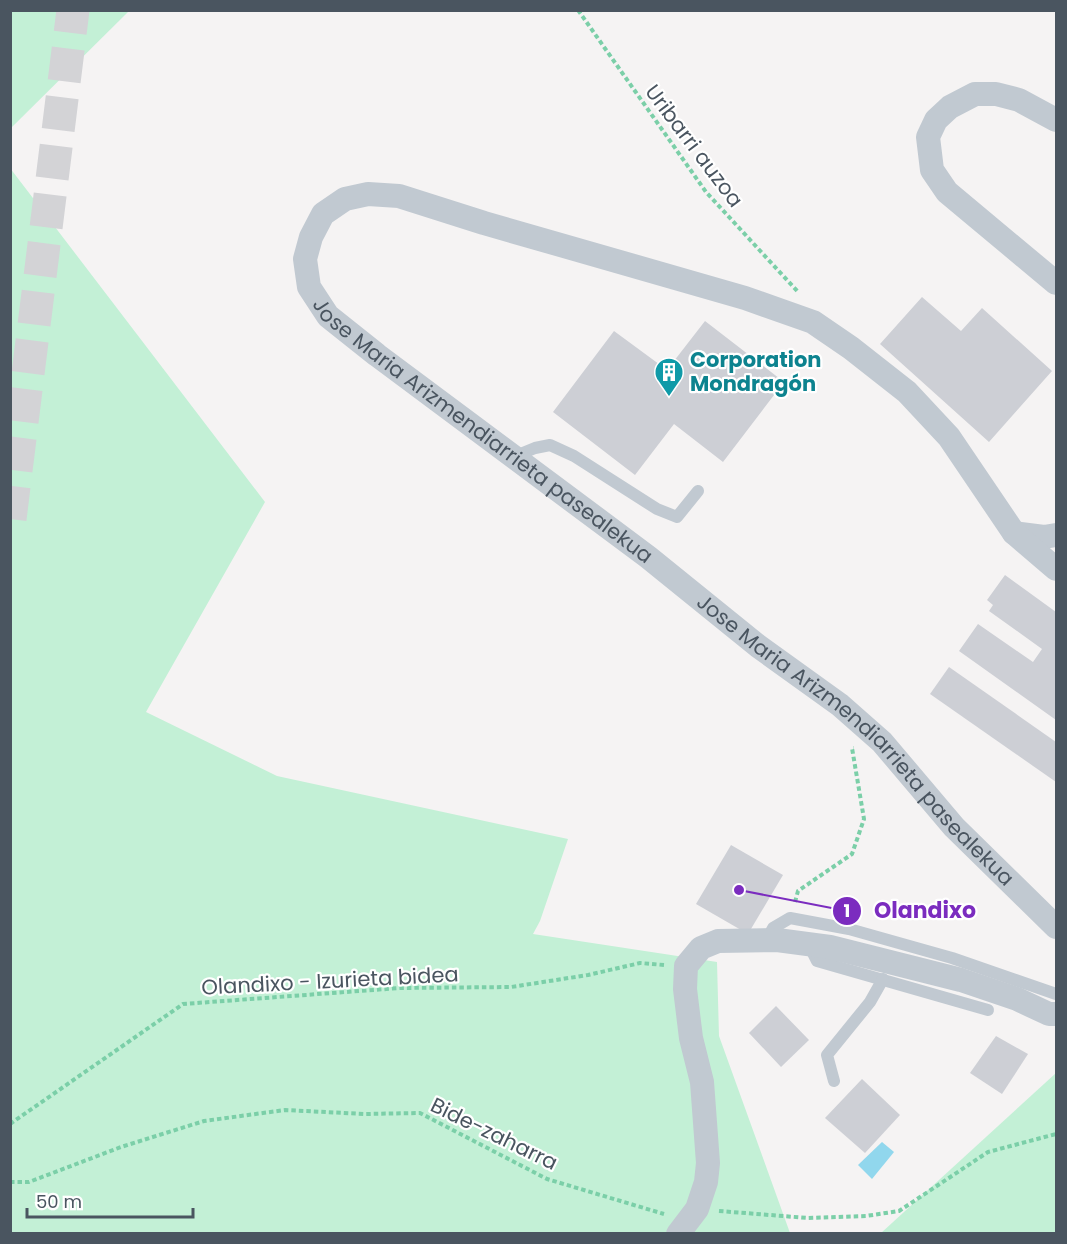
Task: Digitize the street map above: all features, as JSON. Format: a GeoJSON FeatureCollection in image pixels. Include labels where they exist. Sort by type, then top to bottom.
{"type":"FeatureCollection","features":[{"type":"Feature","properties":{"kind":"street"},"geometry":{"type":"LineString","coordinates":[[1056,120],[1019,100],[996,94],[975,94],[950,107],[936,120],[928,137],[932,170],[947,192],[1056,283]]}},
{"type":"Feature","properties":{"kind":"street","name":"Jose Maria Arizmendiarrieta pasealekua"},"geometry":{"type":"LineString","coordinates":[[1056,569],[1014,532],[949,437],[908,392],[813,322],[745,298],[484,223],[399,196],[368,194],[345,199],[323,214],[311,237],[305,259],[309,287],[328,316],[648,557],[758,646],[840,705],[882,742],[954,826],[1056,927]]}},
{"type":"Feature","properties":{"kind":"street"},"geometry":{"type":"LineString","coordinates":[[1014,532],[1044,537],[1056,535]]}},
{"type":"Feature","properties":{"kind":"street"},"geometry":{"type":"LineString","coordinates":[[678,1233],[697,1209],[706,1182],[708,1163],[702,1082],[691,1038],[686,999],[686,966],[701,948],[718,941],[763,941],[830,947],[961,980],[1017,999],[1049,1014],[1056,1014]]}},
{"type":"Feature","properties":{"kind":"lane"},"geometry":{"type":"LineString","coordinates":[[513,457],[534,448],[550,445],[574,456],[657,509],[677,517],[698,491]]}},
{"type":"Feature","properties":{"kind":"lane"},"geometry":{"type":"LineString","coordinates":[[763,941],[773,928],[790,918],[849,929],[952,958],[1056,993]]}},
{"type":"Feature","properties":{"kind":"lane"},"geometry":{"type":"LineString","coordinates":[[809,945],[817,961],[988,1010]]}},
{"type":"Feature","properties":{"kind":"lane"},"geometry":{"type":"LineString","coordinates":[[834,1081],[827,1055],[870,1002],[883,980]]}},
{"type":"Feature","properties":{"kind":"path","name":"Uribarri auzoa"},"geometry":{"type":"LineString","coordinates":[[578,10],[706,192],[798,291],[813,322]]}},
{"type":"Feature","properties":{"kind":"path"},"geometry":{"type":"LineString","coordinates":[[790,918],[798,891],[852,854],[864,819],[852,748],[869,745],[862,725]]}},
{"type":"Feature","properties":{"kind":"path","name":"Olandixo - Izurieta bidea"},"geometry":{"type":"LineString","coordinates":[[10,1124],[183,1004],[400,988],[511,987],[588,975],[640,963],[686,966]]}},
{"type":"Feature","properties":{"kind":"path","name":"Bide-zaharra"},"geometry":{"type":"LineString","coordinates":[[10,1182],[29,1182],[121,1147],[204,1121],[285,1110],[365,1114],[420,1113],[547,1179],[669,1215],[697,1209],[808,1218],[866,1216],[899,1211],[988,1152],[1056,1134]]}},
{"type":"Feature","properties":{"kind":"green space"},"geometry":{"type":"Polygon","coordinates":[[[11,10],[129,10],[129,11],[11,128],[11,10]]]}},
{"type":"Feature","properties":{"kind":"green space"},"geometry":{"type":"Polygon","coordinates":[[[10,168],[265,502],[146,712],[277,776],[568,839],[540,921],[533,934],[717,962],[719,1036],[790,1233],[11,1233],[10,168]]]}},
{"type":"Feature","properties":{"kind":"green space"},"geometry":{"type":"Polygon","coordinates":[[[1056,1073],[1056,1233],[881,1233],[1056,1073]]]}},
{"type":"Feature","properties":{"kind":"water"},"geometry":{"type":"Polygon","coordinates":[[[882,1142],[894,1152],[872,1179],[858,1165],[882,1142]]]}},
{"type":"Feature","properties":{"kind":"building"},"geometry":{"type":"Polygon","coordinates":[[[922,297],[961,331],[982,308],[1052,371],[989,442],[880,344],[922,297]]]}},
{"type":"Feature","properties":{"kind":"building","name":"Corporation Mondragón"},"geometry":{"type":"Polygon","coordinates":[[[705,321],[784,382],[723,462],[674,424],[635,475],[553,412],[614,331],[667,370],[705,321]]]}},
{"type":"Feature","properties":{"kind":"building"},"geometry":{"type":"Polygon","coordinates":[[[1005,575],[1056,612],[1056,720],[959,651],[978,624],[1033,662],[1042,649],[989,611],[993,605],[987,600],[1005,575]]]}},
{"type":"Feature","properties":{"kind":"building"},"geometry":{"type":"Polygon","coordinates":[[[949,667],[1056,742],[1056,782],[930,694],[949,667]]]}},
{"type":"Feature","properties":{"kind":"building"},"geometry":{"type":"Polygon","coordinates":[[[731,845],[783,875],[748,934],[696,904],[731,845]]]}},
{"type":"Feature","properties":{"kind":"building"},"geometry":{"type":"Polygon","coordinates":[[[776,1006],[809,1040],[781,1067],[749,1033],[776,1006]]]}},
{"type":"Feature","properties":{"kind":"building"},"geometry":{"type":"Polygon","coordinates":[[[996,1036],[1028,1054],[1002,1094],[970,1073],[996,1036]]]}},
{"type":"Feature","properties":{"kind":"building"},"geometry":{"type":"Polygon","coordinates":[[[862,1079],[900,1115],[865,1153],[825,1118],[862,1079]]]}},
{"type":"Feature","properties":{"kind":"tunnel"},"geometry":{"type":"LineString","coordinates":[[10,519],[73,10]]}},
{"type":"Feature","properties":{"kind":"place","name":"Corporation Mondragón"},"geometry":{"type":"Point","coordinates":[669,398]}},
{"type":"Feature","properties":{"kind":"place","name":"Olandixo"},"geometry":{"type":"Point","coordinates":[739,890]}}]}
